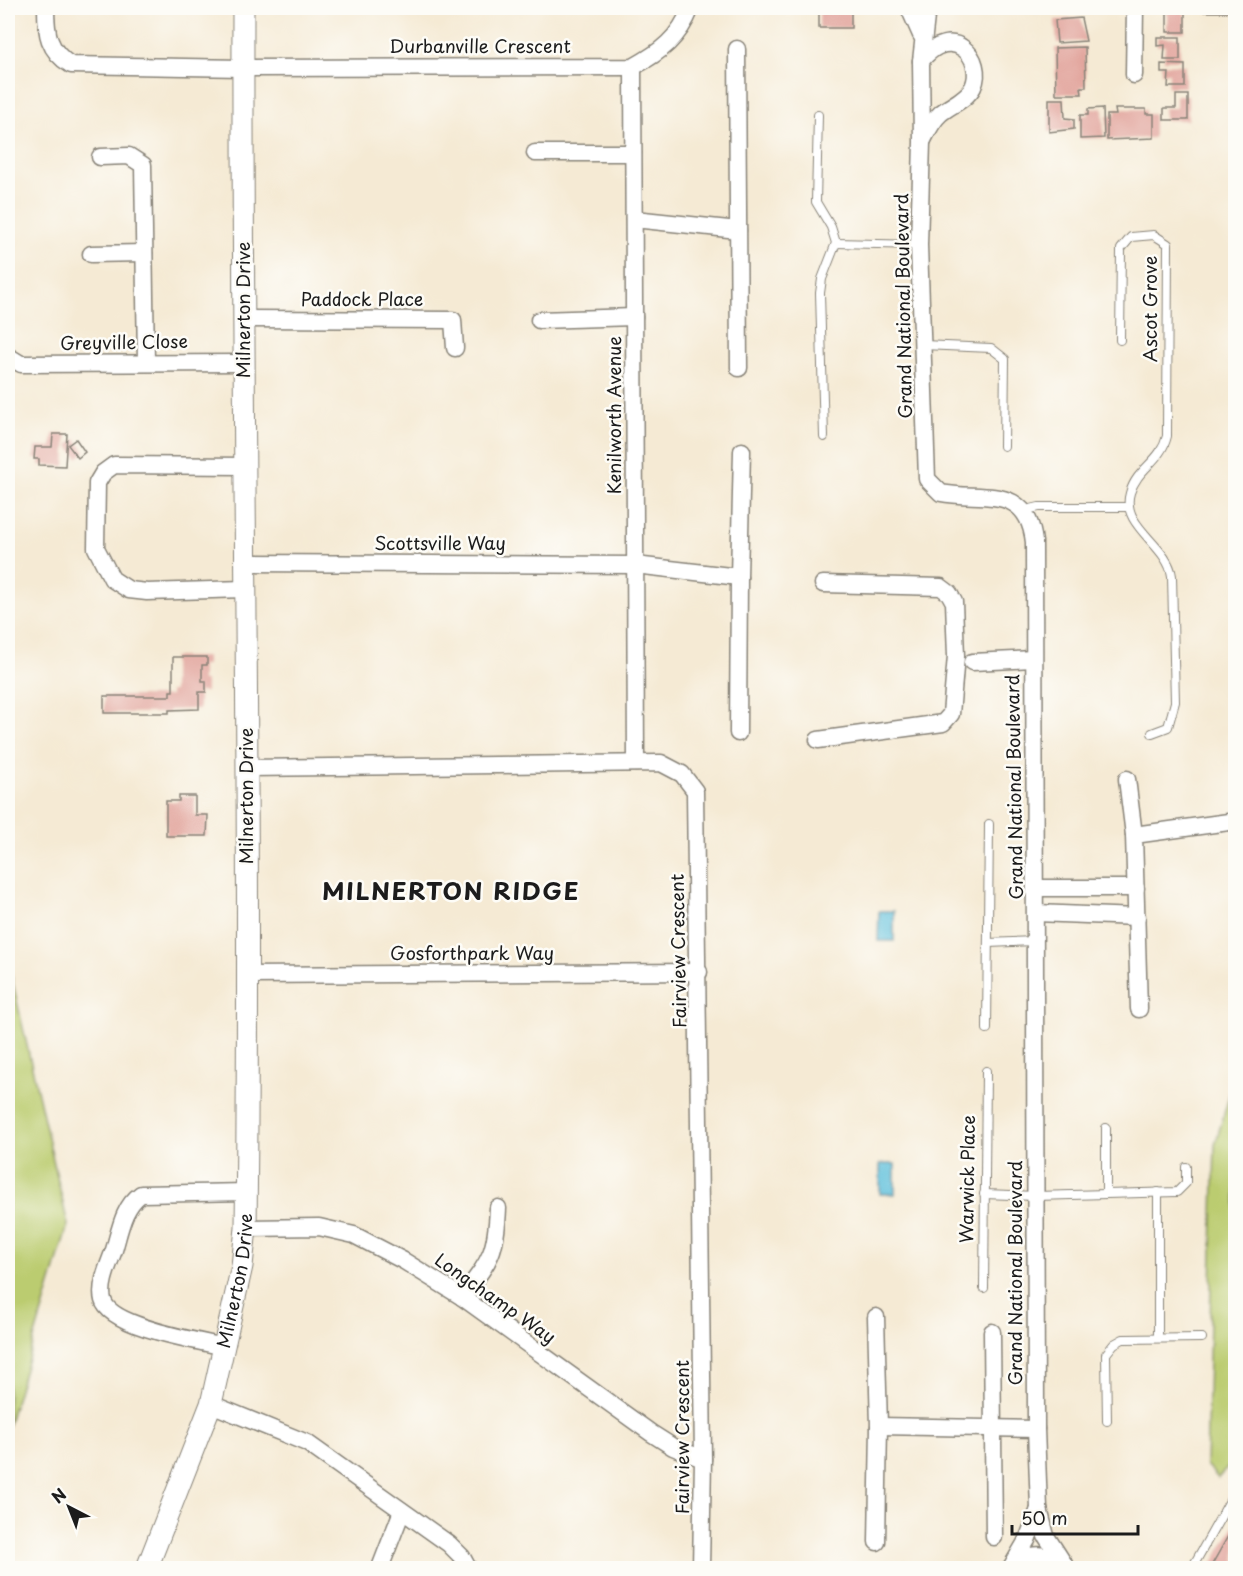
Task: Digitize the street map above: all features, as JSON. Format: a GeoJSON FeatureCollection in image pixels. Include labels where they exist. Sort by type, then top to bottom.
{"type":"FeatureCollection","features":[{"type":"Feature","properties":{"kind":"street"},"geometry":{"type":"LineString","coordinates":[[46,8],[48,42],[57,54],[71,65],[242,68]]}},
{"type":"Feature","properties":{"kind":"street","name":"Milnerton Drive"},"geometry":{"type":"LineString","coordinates":[[147,1569],[210,1404],[242,1266],[246,1227],[248,768],[244,589],[243,8]]}},
{"type":"Feature","properties":{"kind":"street","name":"Durbanville Crescent"},"geometry":{"type":"LineString","coordinates":[[242,68],[633,66],[659,54],[682,28],[691,8]]}},
{"type":"Feature","properties":{"kind":"street"},"geometry":{"type":"LineString","coordinates":[[909,8],[922,39]]}},
{"type":"Feature","properties":{"kind":"street","name":"Grand National Boulevard"},"geometry":{"type":"LineString","coordinates":[[927,8],[921,61],[922,142],[919,245],[927,479],[941,493],[990,495],[1010,500],[1022,510],[1032,525],[1034,542],[1036,1429],[1039,1509],[1046,1536],[1066,1566]]}},
{"type":"Feature","properties":{"kind":"street"},"geometry":{"type":"LineString","coordinates":[[1134,75],[1135,8]]}},
{"type":"Feature","properties":{"kind":"street"},"geometry":{"type":"LineString","coordinates":[[921,61],[942,43],[954,43],[968,53],[976,75],[970,90],[934,120],[922,142]]}},
{"type":"Feature","properties":{"kind":"street"},"geometry":{"type":"LineString","coordinates":[[737,49],[739,368]]}},
{"type":"Feature","properties":{"kind":"street","name":"Kenilworth Avenue"},"geometry":{"type":"LineString","coordinates":[[633,66],[636,763]]}},
{"type":"Feature","properties":{"kind":"street"},"geometry":{"type":"LineString","coordinates":[[535,153],[633,153]]}},
{"type":"Feature","properties":{"kind":"street"},"geometry":{"type":"LineString","coordinates":[[100,157],[129,156],[143,165],[146,361]]}},
{"type":"Feature","properties":{"kind":"street"},"geometry":{"type":"LineString","coordinates":[[634,219],[738,230]]}},
{"type":"Feature","properties":{"kind":"street"},"geometry":{"type":"LineString","coordinates":[[91,254],[144,253]]}},
{"type":"Feature","properties":{"kind":"street"},"geometry":{"type":"LineString","coordinates":[[539,320],[634,316]]}},
{"type":"Feature","properties":{"kind":"street","name":"Paddock Place"},"geometry":{"type":"LineString","coordinates":[[244,320],[453,320],[456,348]]}},
{"type":"Feature","properties":{"kind":"street","name":"Greyville Close"},"geometry":{"type":"LineString","coordinates":[[8,356],[21,364],[146,361],[244,363]]}},
{"type":"Feature","properties":{"kind":"street"},"geometry":{"type":"LineString","coordinates":[[738,733],[741,451]]}},
{"type":"Feature","properties":{"kind":"street"},"geometry":{"type":"LineString","coordinates":[[244,466],[114,465],[103,473],[97,483],[96,548],[112,579],[129,590],[244,589]]}},
{"type":"Feature","properties":{"kind":"street","name":"Scottsville Way"},"geometry":{"type":"LineString","coordinates":[[244,563],[635,565],[739,577]]}},
{"type":"Feature","properties":{"kind":"street"},"geometry":{"type":"LineString","coordinates":[[818,740],[943,723],[951,714],[964,659],[954,602],[949,593],[940,587],[823,584]]}},
{"type":"Feature","properties":{"kind":"street"},"geometry":{"type":"LineString","coordinates":[[964,659],[1034,659]]}},
{"type":"Feature","properties":{"kind":"street","name":"Fairview Crescent"},"geometry":{"type":"LineString","coordinates":[[248,768],[662,763],[682,774],[695,791],[699,972],[703,1459],[701,1569]]}},
{"type":"Feature","properties":{"kind":"street"},"geometry":{"type":"LineString","coordinates":[[1127,779],[1134,835],[1139,1009]]}},
{"type":"Feature","properties":{"kind":"street"},"geometry":{"type":"LineString","coordinates":[[1134,835],[1236,821]]}},
{"type":"Feature","properties":{"kind":"street"},"geometry":{"type":"LineString","coordinates":[[1036,888],[1136,888]]}},
{"type":"Feature","properties":{"kind":"street"},"geometry":{"type":"LineString","coordinates":[[1036,913],[1137,917]]}},
{"type":"Feature","properties":{"kind":"street","name":"Gosforthpark Way"},"geometry":{"type":"LineString","coordinates":[[246,975],[699,972]]}},
{"type":"Feature","properties":{"kind":"street"},"geometry":{"type":"LineString","coordinates":[[225,1347],[165,1334],[117,1316],[108,1309],[102,1299],[103,1285],[127,1207],[141,1194],[247,1192]]}},
{"type":"Feature","properties":{"kind":"street"},"geometry":{"type":"LineString","coordinates":[[462,1297],[492,1254],[497,1241],[498,1208]]}},
{"type":"Feature","properties":{"kind":"street","name":"Longchamp Way"},"geometry":{"type":"LineString","coordinates":[[246,1227],[319,1227],[343,1231],[404,1261],[462,1297],[651,1433],[673,1447],[703,1459]]}},
{"type":"Feature","properties":{"kind":"street"},"geometry":{"type":"LineString","coordinates":[[876,1317],[879,1426],[877,1542]]}},
{"type":"Feature","properties":{"kind":"street"},"geometry":{"type":"LineString","coordinates":[[992,1332],[994,1538]]}},
{"type":"Feature","properties":{"kind":"street"},"geometry":{"type":"LineString","coordinates":[[210,1404],[307,1443],[449,1545],[462,1557],[468,1569]]}},
{"type":"Feature","properties":{"kind":"street"},"geometry":{"type":"LineString","coordinates":[[879,1426],[1036,1429]]}},
{"type":"Feature","properties":{"kind":"street","name":"Grand National Boulevard"},"geometry":{"type":"LineString","coordinates":[[1010,1568],[1030,1534],[1039,1509]]}},
{"type":"Feature","properties":{"kind":"street"},"geometry":{"type":"LineString","coordinates":[[380,1569],[402,1511]]}},
{"type":"Feature","properties":{"kind":"street"},"geometry":{"type":"LineString","coordinates":[[1010,1568],[1024,1558],[1041,1555],[1066,1566]]}},
{"type":"Feature","properties":{"kind":"lane"},"geometry":{"type":"LineString","coordinates":[[818,115],[816,202],[831,227],[836,243],[822,279],[820,293],[824,437]]}},
{"type":"Feature","properties":{"kind":"lane","name":"Ascot Grove"},"geometry":{"type":"LineString","coordinates":[[1120,340],[1121,249],[1131,237],[1155,236],[1168,244],[1167,436],[1164,450],[1141,472],[1130,492],[1128,507]]}},
{"type":"Feature","properties":{"kind":"lane"},"geometry":{"type":"LineString","coordinates":[[836,243],[919,245]]}},
{"type":"Feature","properties":{"kind":"lane"},"geometry":{"type":"LineString","coordinates":[[923,345],[991,348],[1005,359],[1004,446]]}},
{"type":"Feature","properties":{"kind":"lane"},"geometry":{"type":"LineString","coordinates":[[1022,510],[1039,507],[1128,507],[1140,527],[1171,564],[1175,702],[1168,727],[1152,733]]}},
{"type":"Feature","properties":{"kind":"lane"},"geometry":{"type":"LineString","coordinates":[[987,1029],[988,824]]}},
{"type":"Feature","properties":{"kind":"lane"},"geometry":{"type":"LineString","coordinates":[[988,943],[1035,941]]}},
{"type":"Feature","properties":{"kind":"lane","name":"Warwick Place"},"geometry":{"type":"LineString","coordinates":[[984,1288],[986,1071]]}},
{"type":"Feature","properties":{"kind":"lane"},"geometry":{"type":"LineString","coordinates":[[1106,1128],[1106,1193]]}},
{"type":"Feature","properties":{"kind":"lane","name":"Warwick Place"},"geometry":{"type":"LineString","coordinates":[[984,1194],[1036,1196],[1177,1192],[1186,1183],[1186,1167]]}},
{"type":"Feature","properties":{"kind":"lane"},"geometry":{"type":"LineString","coordinates":[[1158,1192],[1158,1338]]}},
{"type":"Feature","properties":{"kind":"lane"},"geometry":{"type":"LineString","coordinates":[[1107,1421],[1106,1354],[1114,1344],[1123,1339],[1202,1338]]}},
{"type":"Feature","properties":{"kind":"lane"},"geometry":{"type":"LineString","coordinates":[[1192,1569],[1236,1490]]}},
{"type":"Feature","properties":{"kind":"green space"},"geometry":{"type":"Polygon","coordinates":[[[8,962],[68,1225],[8,1426],[8,962]]]}},
{"type":"Feature","properties":{"kind":"green space"},"geometry":{"type":"Polygon","coordinates":[[[1235,1076],[1236,1459],[1218,1478],[1206,1465],[1215,1145],[1235,1076]]]}},
{"type":"Feature","properties":{"kind":"water"},"geometry":{"type":"Polygon","coordinates":[[[879,911],[894,911],[894,941],[878,941],[879,911]]]}},
{"type":"Feature","properties":{"kind":"water"},"geometry":{"type":"Polygon","coordinates":[[[880,1164],[895,1164],[895,1194],[880,1194],[880,1164]]]}},
{"type":"Feature","properties":{"kind":"building"},"geometry":{"type":"Polygon","coordinates":[[[819,8],[837,8],[837,11],[851,12],[851,28],[819,28],[819,8]]]}},
{"type":"Feature","properties":{"kind":"building"},"geometry":{"type":"Polygon","coordinates":[[[1167,8],[1185,8],[1185,32],[1167,32],[1167,8]]]}},
{"type":"Feature","properties":{"kind":"building"},"geometry":{"type":"Polygon","coordinates":[[[1204,8],[1236,8],[1236,12],[1204,12],[1204,8]]]}},
{"type":"Feature","properties":{"kind":"building"},"geometry":{"type":"Polygon","coordinates":[[[1081,18],[1086,41],[1057,43],[1055,20],[1081,18]]]}},
{"type":"Feature","properties":{"kind":"building"},"geometry":{"type":"Polygon","coordinates":[[[1157,37],[1180,37],[1180,60],[1164,60],[1165,45],[1157,46],[1157,37]]]}},
{"type":"Feature","properties":{"kind":"building"},"geometry":{"type":"Polygon","coordinates":[[[1085,47],[1086,87],[1081,87],[1082,94],[1056,94],[1055,48],[1085,47]]]}},
{"type":"Feature","properties":{"kind":"building"},"geometry":{"type":"Polygon","coordinates":[[[1161,64],[1185,65],[1185,87],[1168,87],[1169,73],[1161,73],[1161,64]]]}},
{"type":"Feature","properties":{"kind":"building"},"geometry":{"type":"Polygon","coordinates":[[[1176,95],[1188,95],[1188,120],[1164,120],[1164,108],[1176,108],[1176,95]]]}},
{"type":"Feature","properties":{"kind":"building"},"geometry":{"type":"Polygon","coordinates":[[[1049,99],[1064,99],[1065,118],[1074,119],[1074,129],[1049,132],[1049,99]]]}},
{"type":"Feature","properties":{"kind":"building"},"geometry":{"type":"Polygon","coordinates":[[[1103,108],[1104,138],[1080,139],[1080,115],[1088,115],[1088,109],[1103,108]]]}},
{"type":"Feature","properties":{"kind":"building"},"geometry":{"type":"Polygon","coordinates":[[[1115,109],[1146,109],[1146,114],[1154,114],[1154,138],[1107,140],[1107,115],[1116,115],[1115,109]]]}},
{"type":"Feature","properties":{"kind":"building"},"geometry":{"type":"Polygon","coordinates":[[[53,434],[67,434],[65,466],[39,465],[39,459],[34,459],[35,447],[52,447],[53,434]]]}},
{"type":"Feature","properties":{"kind":"building"},"geometry":{"type":"Polygon","coordinates":[[[76,439],[85,452],[78,458],[68,445],[76,439]]]}},
{"type":"Feature","properties":{"kind":"building"},"geometry":{"type":"Polygon","coordinates":[[[173,657],[207,657],[207,665],[202,665],[202,681],[206,681],[206,692],[199,692],[199,709],[169,710],[169,713],[104,713],[104,696],[170,696],[170,691],[173,691],[173,657]]]}},
{"type":"Feature","properties":{"kind":"building"},"geometry":{"type":"Polygon","coordinates":[[[179,796],[195,796],[195,815],[208,815],[207,836],[166,836],[166,801],[179,801],[179,796]]]}},
{"type":"Feature","properties":{"kind":"building"},"geometry":{"type":"Polygon","coordinates":[[[1236,1522],[1236,1568],[1210,1568],[1236,1522]]]}},
{"type":"Feature","properties":{"kind":"district","name":"MILNERTON RIDGE"},"geometry":{"type":"Point","coordinates":[451,892]}}]}
